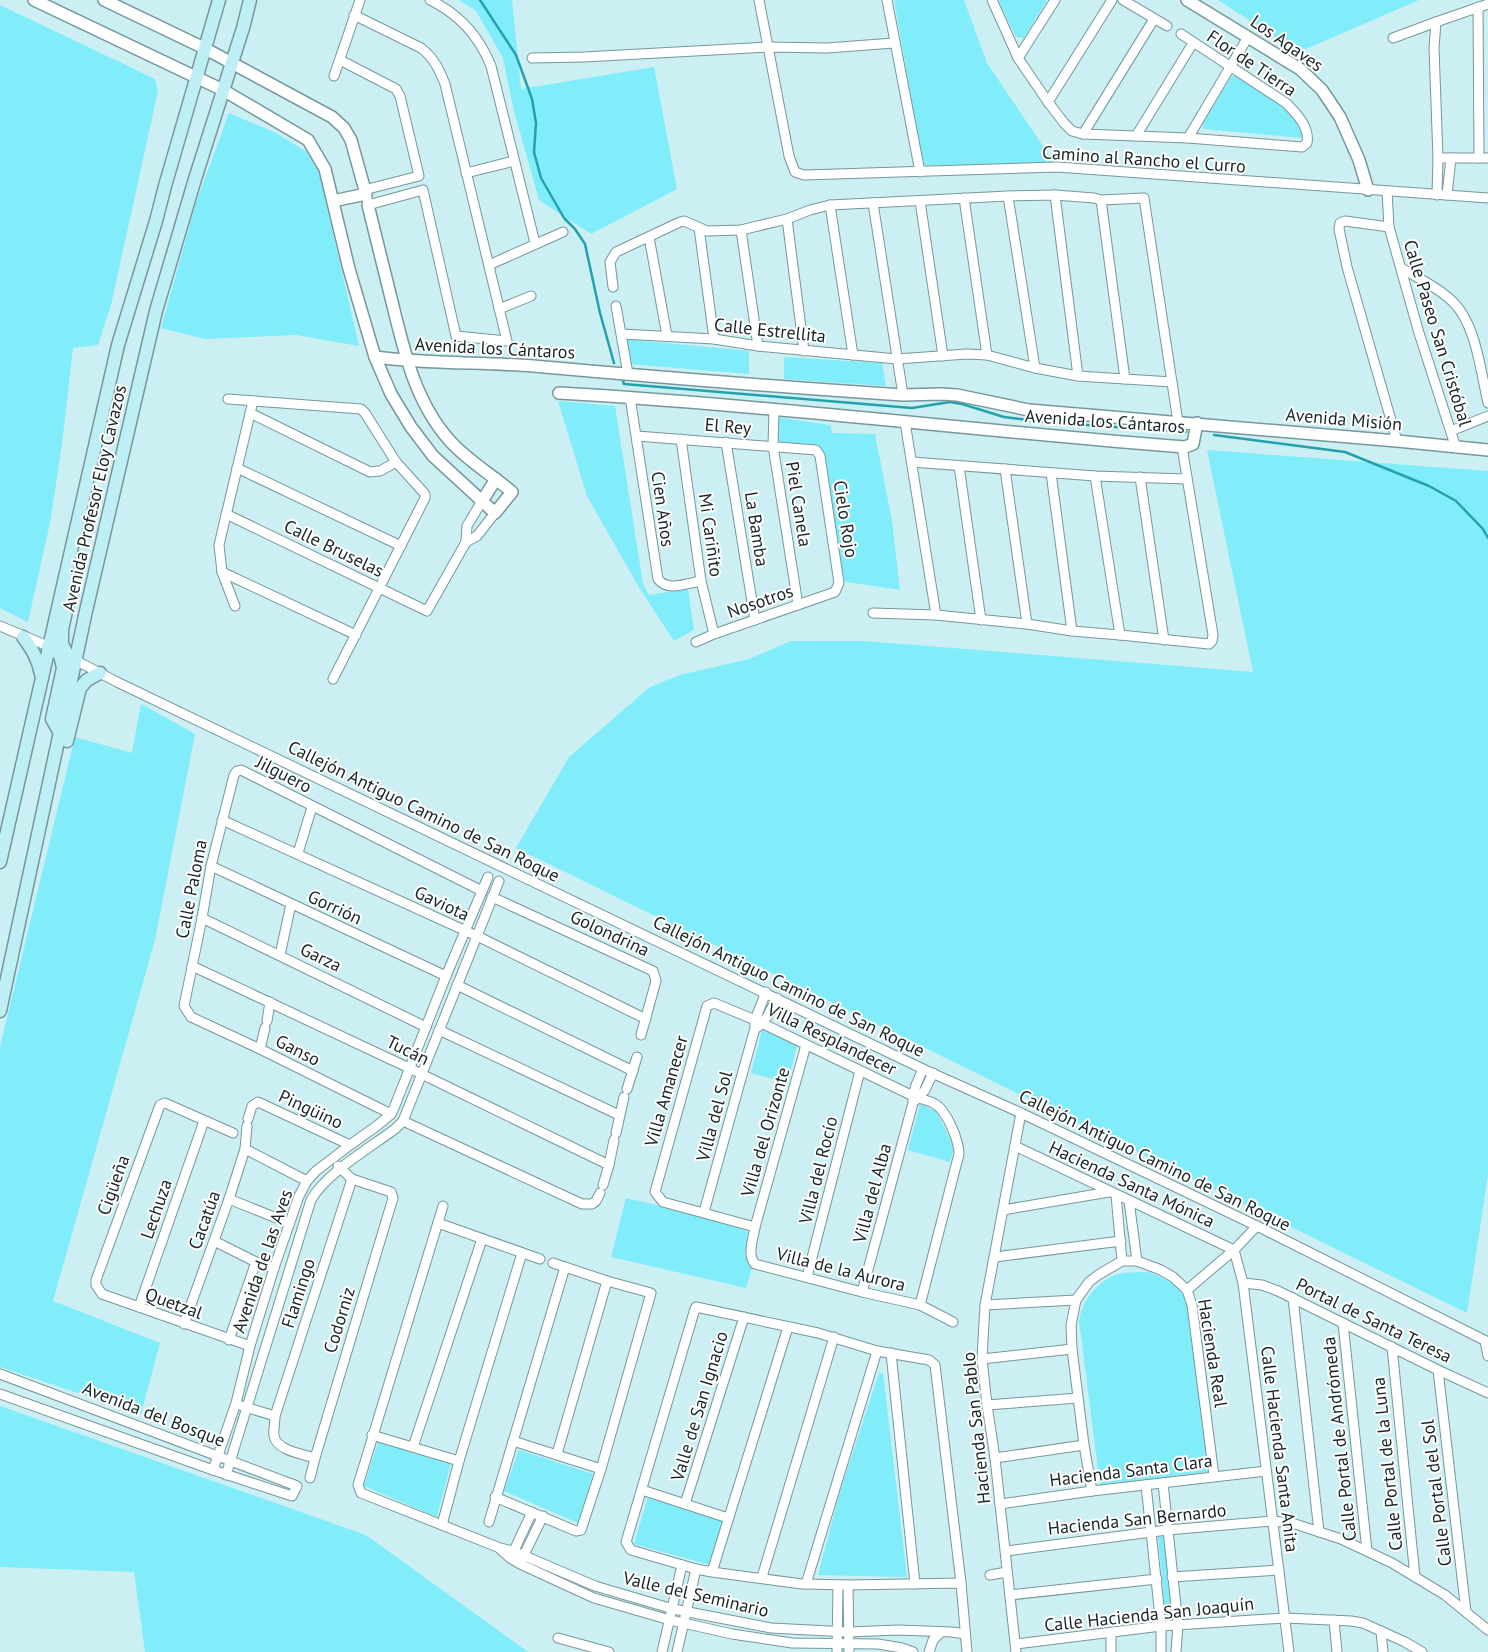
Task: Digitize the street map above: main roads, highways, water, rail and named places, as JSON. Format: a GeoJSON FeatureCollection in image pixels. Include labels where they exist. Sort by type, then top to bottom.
{"type":"FeatureCollection","features":[{"type":"Feature","properties":{"kind":"main road","name":"Avenida Profesor Eloy Cavazos"},"geometry":{"type":"LineString","coordinates":[[0,862],[72,541],[124,324],[156,221],[219,0]]}},
{"type":"Feature","properties":{"kind":"main road","name":"Avenida Profesor Eloy Cavazos"},"geometry":{"type":"LineString","coordinates":[[0,1011],[83,621],[158,301],[250,0]]}},
{"type":"Feature","properties":{"kind":"main road"},"geometry":{"type":"LineString","coordinates":[[72,541],[75,566],[62,630],[62,644],[69,658],[75,660]]}},
{"type":"Feature","properties":{"kind":"main road"},"geometry":{"type":"LineString","coordinates":[[64,620],[67,626],[74,628],[83,621]]}},
{"type":"Feature","properties":{"kind":"main road"},"geometry":{"type":"LineString","coordinates":[[48,646],[62,644],[78,630],[83,621]]}},
{"type":"Feature","properties":{"kind":"main road"},"geometry":{"type":"LineString","coordinates":[[23,637],[32,649],[38,663],[41,679]]}},
{"type":"Feature","properties":{"kind":"main road"},"geometry":{"type":"LineString","coordinates":[[48,646],[60,655],[63,668],[52,719],[60,733]]}},
{"type":"Feature","properties":{"kind":"main road"},"geometry":{"type":"LineString","coordinates":[[54,760],[66,746],[80,688],[87,680],[100,673]]}},
{"type":"Feature","properties":{"kind":"waterway"},"geometry":{"type":"LineString","coordinates":[[480,0],[516,55],[532,99],[536,123],[534,152],[541,178],[564,218],[575,229],[585,244],[600,313],[614,363]]}},
{"type":"Feature","properties":{"kind":"waterway"},"geometry":{"type":"LineString","coordinates":[[623,381],[624,384],[912,408],[950,402],[1004,417],[1045,422],[1186,432]]}},
{"type":"Feature","properties":{"kind":"waterway"},"geometry":{"type":"LineString","coordinates":[[1214,435],[1345,452],[1429,486],[1456,501],[1483,529],[1488,538]]}}]}
